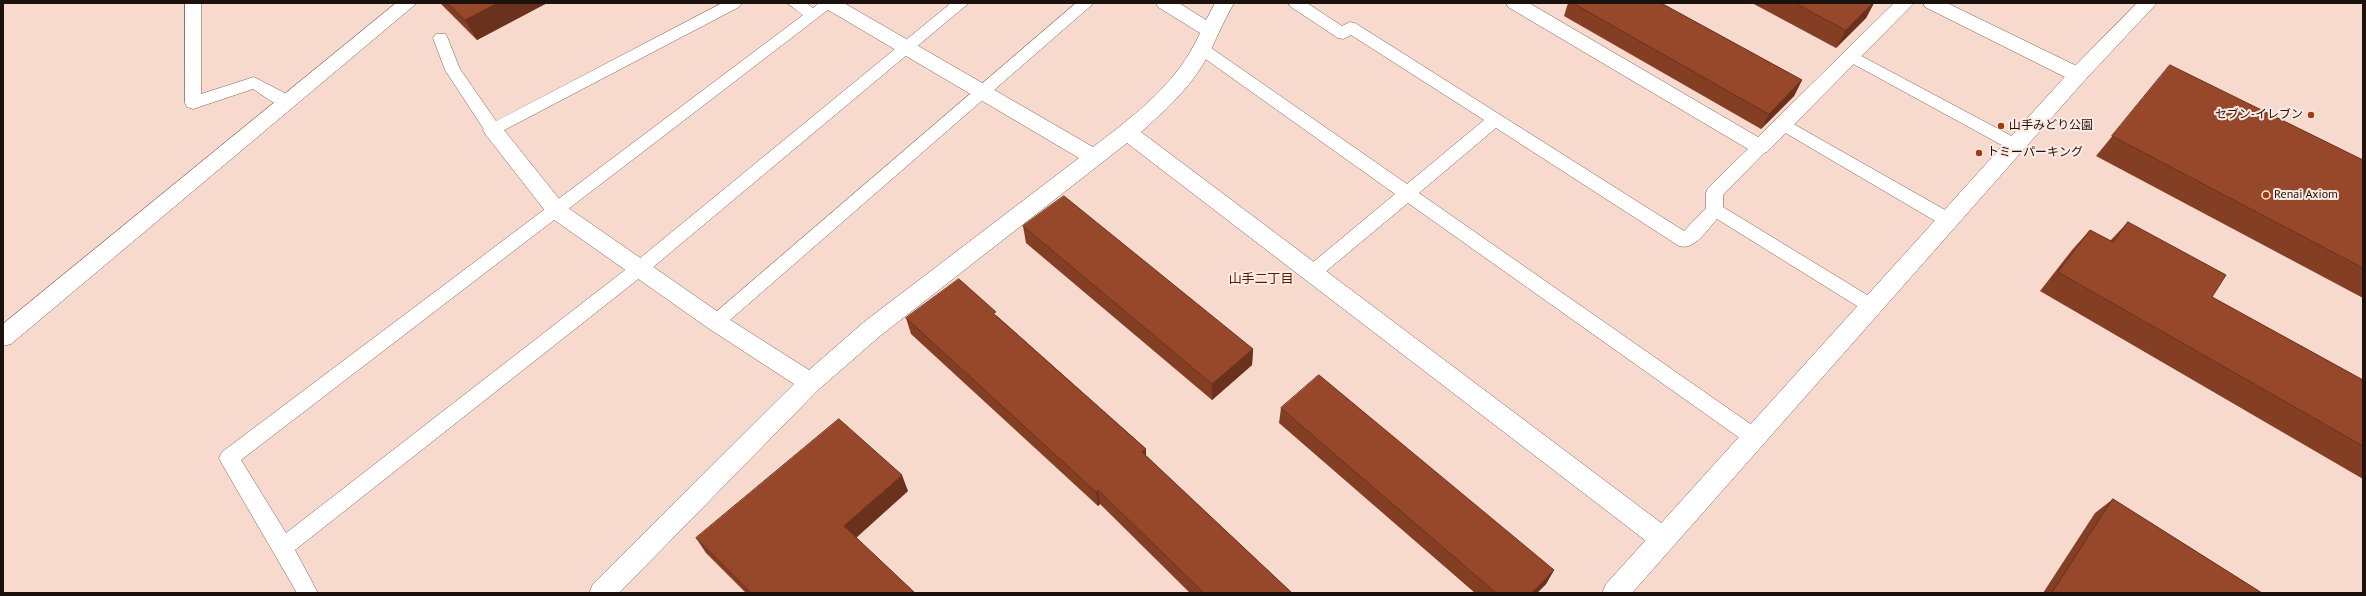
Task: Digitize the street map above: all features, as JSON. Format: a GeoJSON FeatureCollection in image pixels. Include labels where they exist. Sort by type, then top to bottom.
{"type":"FeatureCollection","features":[{"type":"Feature","properties":{"kind":"street"},"geometry":{"type":"LineString","coordinates":[[3,337],[408,3]]}},
{"type":"Feature","properties":{"kind":"street"},"geometry":{"type":"LineString","coordinates":[[829,3],[1094,157]]}},
{"type":"Feature","properties":{"kind":"street"},"geometry":{"type":"LineString","coordinates":[[1165,3],[1205,39]]}},
{"type":"Feature","properties":{"kind":"street"},"geometry":{"type":"LineString","coordinates":[[602,593],[810,383],[872,329],[1127,132],[1168,98],[1205,39],[1225,3]]}},
{"type":"Feature","properties":{"kind":"street"},"geometry":{"type":"LineString","coordinates":[[1515,3],[1760,147],[1905,3]]}},
{"type":"Feature","properties":{"kind":"street"},"geometry":{"type":"LineString","coordinates":[[1932,3],[2078,75]]}},
{"type":"Feature","properties":{"kind":"street"},"geometry":{"type":"LineString","coordinates":[[1615,593],[2078,75],[2148,3]]}},
{"type":"Feature","properties":{"kind":"street"},"geometry":{"type":"LineString","coordinates":[[493,130],[556,211],[716,322],[810,383]]}},
{"type":"Feature","properties":{"kind":"street"},"geometry":{"type":"LineString","coordinates":[[1127,132],[1663,539]]}},
{"type":"Feature","properties":{"kind":"lane"},"geometry":{"type":"LineString","coordinates":[[193,3],[193,103],[254,83],[288,102]]}},
{"type":"Feature","properties":{"kind":"lane"},"geometry":{"type":"LineString","coordinates":[[441,38],[453,70],[493,130],[734,3]]}},
{"type":"Feature","properties":{"kind":"lane"},"geometry":{"type":"LineString","coordinates":[[796,3],[813,15]]}},
{"type":"Feature","properties":{"kind":"lane"},"geometry":{"type":"LineString","coordinates":[[308,593],[283,547],[229,458],[829,3]]}},
{"type":"Feature","properties":{"kind":"lane"},"geometry":{"type":"LineString","coordinates":[[283,547],[640,268],[961,3]]}},
{"type":"Feature","properties":{"kind":"lane"},"geometry":{"type":"LineString","coordinates":[[716,322],[984,93],[1086,3]]}},
{"type":"Feature","properties":{"kind":"lane"},"geometry":{"type":"LineString","coordinates":[[1296,3],[1343,34],[1350,27],[1685,241],[1715,210],[1714,193],[1760,147]]}},
{"type":"Feature","properties":{"kind":"lane"},"geometry":{"type":"LineString","coordinates":[[1205,39],[1409,194],[1755,438]]}},
{"type":"Feature","properties":{"kind":"lane"},"geometry":{"type":"LineString","coordinates":[[1852,56],[2015,145]]}},
{"type":"Feature","properties":{"kind":"lane"},"geometry":{"type":"LineString","coordinates":[[1312,273],[1409,194],[1496,120]]}},
{"type":"Feature","properties":{"kind":"lane"},"geometry":{"type":"LineString","coordinates":[[1784,124],[1948,220]]}},
{"type":"Feature","properties":{"kind":"lane"},"geometry":{"type":"LineString","coordinates":[[1715,210],[1871,306]]}},
{"type":"Feature","properties":{"kind":"building"},"geometry":{"type":"Polygon","coordinates":[[[448,3],[498,3],[465,20],[448,3]]]}},
{"type":"Feature","properties":{"kind":"building"},"geometry":{"type":"Polygon","coordinates":[[[1573,3],[1661,3],[1802,80],[1769,114],[1573,3]]]}},
{"type":"Feature","properties":{"kind":"building"},"geometry":{"type":"Polygon","coordinates":[[[1795,3],[1873,3],[1846,30],[1795,3]]]}},
{"type":"Feature","properties":{"kind":"building","name":"Renai Axiom"},"geometry":{"type":"Polygon","coordinates":[[[2170,65],[2363,160],[2363,268],[2112,136],[2170,65]]]}},
{"type":"Feature","properties":{"kind":"building"},"geometry":{"type":"Polygon","coordinates":[[[1064,196],[1253,349],[1212,384],[1023,226],[1064,196]]]}},
{"type":"Feature","properties":{"kind":"building"},"geometry":{"type":"Polygon","coordinates":[[[2128,222],[2226,275],[2212,297],[2363,380],[2363,446],[2058,272],[2090,230],[2113,242],[2128,222]]]}},
{"type":"Feature","properties":{"kind":"building"},"geometry":{"type":"Polygon","coordinates":[[[959,279],[996,312],[993,313],[1146,449],[1142,452],[1292,593],[1204,593],[1098,490],[1096,492],[906,318],[959,279]]]}},
{"type":"Feature","properties":{"kind":"building"},"geometry":{"type":"Polygon","coordinates":[[[1319,375],[1554,570],[1532,593],[1496,593],[1281,408],[1319,375]]]}},
{"type":"Feature","properties":{"kind":"building"},"geometry":{"type":"Polygon","coordinates":[[[839,419],[902,475],[844,526],[915,593],[751,593],[696,538],[839,419]]]}},
{"type":"Feature","properties":{"kind":"building"},"geometry":{"type":"Polygon","coordinates":[[[2113,499],[2262,593],[2052,593],[2113,499]]]}},
{"type":"Feature","properties":{"kind":"place","name":"セブン-イレブン"},"geometry":{"type":"Point","coordinates":[2311,115]}},
{"type":"Feature","properties":{"kind":"place","name":"山手みどり公園"},"geometry":{"type":"Point","coordinates":[2001,126]}},
{"type":"Feature","properties":{"kind":"place","name":"トミーパーキング"},"geometry":{"type":"Point","coordinates":[1979,153]}},
{"type":"Feature","properties":{"kind":"place","name":"Renai Axiom"},"geometry":{"type":"Point","coordinates":[2266,195]}},
{"type":"Feature","properties":{"kind":"district","name":"山手二丁目"},"geometry":{"type":"Point","coordinates":[1261,279]}}]}
